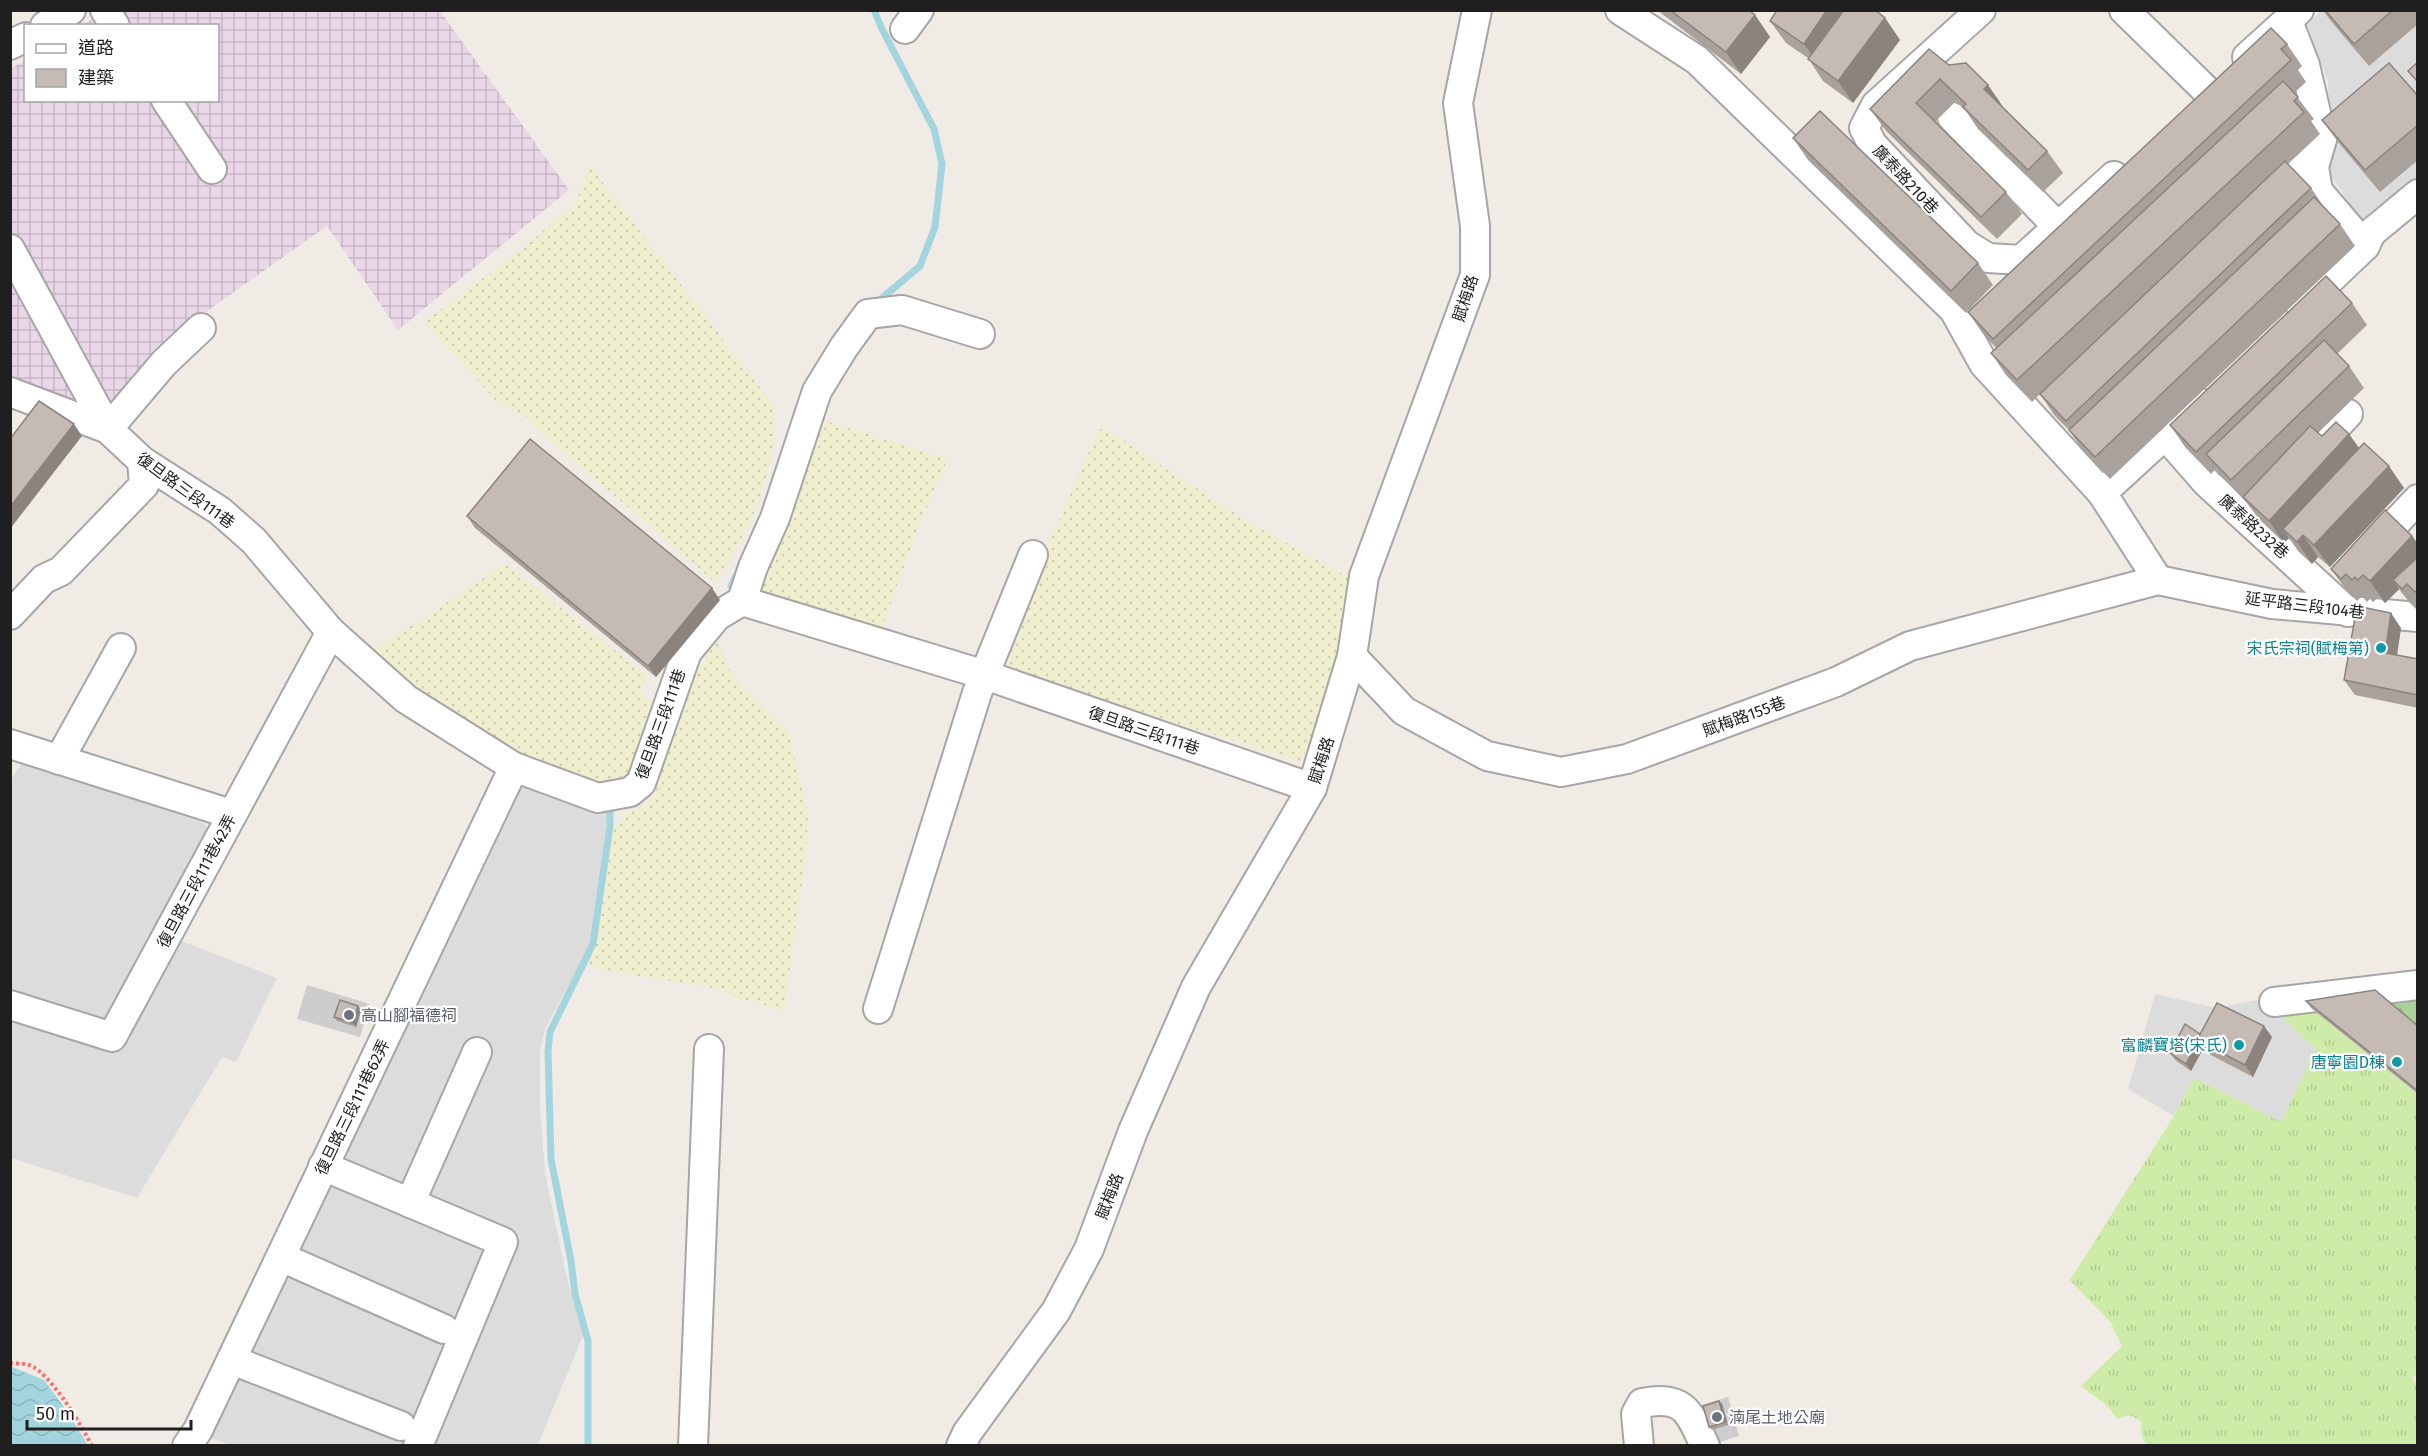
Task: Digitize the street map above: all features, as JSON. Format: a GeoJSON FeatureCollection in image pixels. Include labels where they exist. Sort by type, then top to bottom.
{"type":"FeatureCollection","features":[{"type":"Feature","properties":{"kind":"street"},"geometry":{"type":"LineString","coordinates":[[48,24],[71,10]]}},
{"type":"Feature","properties":{"kind":"street"},"geometry":{"type":"LineString","coordinates":[[105,10],[114,24]]}},
{"type":"Feature","properties":{"kind":"street","name":"賦梅路"},"geometry":{"type":"LineString","coordinates":[[961,1446],[973,1424],[1056,1311],[1089,1249],[1133,1131],[1196,987],[1312,788],[1352,656],[1364,576],[1475,275],[1475,226],[1458,103],[1477,10]]}},
{"type":"Feature","properties":{"kind":"street"},"geometry":{"type":"LineString","coordinates":[[1620,10],[1697,60],[1954,310],[1984,364],[2038,406],[2102,493],[2158,580]]}},
{"type":"Feature","properties":{"kind":"street","name":"廣泰路210巷"},"geometry":{"type":"LineString","coordinates":[[1981,10],[1876,105],[1864,128],[1872,144],[1967,245],[1989,258],[2021,260],[2137,156]]}},
{"type":"Feature","properties":{"kind":"street"},"geometry":{"type":"LineString","coordinates":[[2124,10],[2199,100],[2293,16],[2322,139],[2314,167],[2319,191],[2365,246]]}},
{"type":"Feature","properties":{"kind":"street"},"geometry":{"type":"LineString","coordinates":[[10,45],[24,38]]}},
{"type":"Feature","properties":{"kind":"street"},"geometry":{"type":"LineString","coordinates":[[167,102],[212,169]]}},
{"type":"Feature","properties":{"kind":"street"},"geometry":{"type":"LineString","coordinates":[[1952,117],[2058,227]]}},
{"type":"Feature","properties":{"kind":"street"},"geometry":{"type":"LineString","coordinates":[[2245,212],[2322,139]]}},
{"type":"Feature","properties":{"kind":"street"},"geometry":{"type":"LineString","coordinates":[[2278,328],[2365,246],[2372,233],[2418,194]]}},
{"type":"Feature","properties":{"kind":"street","name":"復旦路三段111巷"},"geometry":{"type":"LineString","coordinates":[[10,249],[108,429],[142,461],[220,511],[254,541],[331,632],[406,699],[514,767],[598,798],[630,792],[641,783],[687,652],[717,616],[742,601],[985,675],[1312,788]]}},
{"type":"Feature","properties":{"kind":"street"},"geometry":{"type":"LineString","coordinates":[[742,601],[753,567],[775,518],[817,391],[868,314],[902,310],[980,334]]}},
{"type":"Feature","properties":{"kind":"street"},"geometry":{"type":"LineString","coordinates":[[10,392],[108,429],[164,363],[201,328]]}},
{"type":"Feature","properties":{"kind":"street"},"geometry":{"type":"LineString","coordinates":[[2102,493],[2217,386]]}},
{"type":"Feature","properties":{"kind":"street"},"geometry":{"type":"LineString","coordinates":[[2294,471],[2348,414]]}},
{"type":"Feature","properties":{"kind":"street","name":"廣泰路232巷"},"geometry":{"type":"LineString","coordinates":[[2165,435],[2207,483],[2255,512],[2343,588]]}},
{"type":"Feature","properties":{"kind":"street"},"geometry":{"type":"LineString","coordinates":[[10,615],[44,579],[61,571],[144,485],[142,461]]}},
{"type":"Feature","properties":{"kind":"street"},"geometry":{"type":"LineString","coordinates":[[2343,588],[2418,499]]}},
{"type":"Feature","properties":{"kind":"street"},"geometry":{"type":"LineString","coordinates":[[878,1009],[977,693],[1033,555]]}},
{"type":"Feature","properties":{"kind":"street","name":"賦梅路155巷"},"geometry":{"type":"LineString","coordinates":[[1352,656],[1404,711],[1487,756],[1561,772],[1627,759],[1836,682],[1910,646],[2158,580]]}},
{"type":"Feature","properties":{"kind":"street","name":"延平路三段104巷"},"geometry":{"type":"LineString","coordinates":[[2158,580],[2272,604],[2343,588],[2418,616]]}},
{"type":"Feature","properties":{"kind":"street","name":"復旦路三段111巷42弄"},"geometry":{"type":"LineString","coordinates":[[10,1005],[112,1037],[331,632]]}},
{"type":"Feature","properties":{"kind":"street"},"geometry":{"type":"LineString","coordinates":[[59,760],[121,648]]}},
{"type":"Feature","properties":{"kind":"street"},"geometry":{"type":"LineString","coordinates":[[10,744],[231,814]]}},
{"type":"Feature","properties":{"kind":"street","name":"復旦路三段111巷62弄"},"geometry":{"type":"LineString","coordinates":[[187,1446],[198,1430],[232,1360],[514,767]]}},
{"type":"Feature","properties":{"kind":"street"},"geometry":{"type":"LineString","coordinates":[[2274,1002],[2418,985]]}},
{"type":"Feature","properties":{"kind":"street"},"geometry":{"type":"LineString","coordinates":[[693,1446],[709,1049]]}},
{"type":"Feature","properties":{"kind":"street"},"geometry":{"type":"LineString","coordinates":[[410,1203],[477,1052]]}},
{"type":"Feature","properties":{"kind":"street"},"geometry":{"type":"LineString","coordinates":[[232,1360],[409,1436],[503,1242],[323,1166]]}},
{"type":"Feature","properties":{"kind":"street"},"geometry":{"type":"LineString","coordinates":[[281,1257],[444,1329]]}},
{"type":"Feature","properties":{"kind":"street"},"geometry":{"type":"LineString","coordinates":[[1639,1446],[1636,1414],[1642,1403],[1661,1399],[1678,1404],[1690,1412],[1705,1446]]}},
{"type":"Feature","properties":{"kind":"path"},"geometry":{"type":"LineString","coordinates":[[10,1363],[30,1365],[53,1385],[78,1419],[92,1446]]}},
{"type":"Feature","properties":{"kind":"shaded area"},"geometry":{"type":"Polygon","coordinates":[[[107,11],[440,11],[569,190],[398,330],[327,226],[210,309],[114,407],[73,409],[11,386],[11,69],[24,61],[24,102],[219,102],[219,24],[84,24],[107,11]]]}},
{"type":"Feature","properties":{"kind":"shaded area"},"geometry":{"type":"Polygon","coordinates":[[[2321,11],[2417,11],[2417,178],[2363,224],[2330,174],[2328,81],[2307,24],[2321,11]]]}},
{"type":"Feature","properties":{"kind":"shaded area"},"geometry":{"type":"Polygon","coordinates":[[[22,762],[204,823],[209,829],[179,940],[277,978],[236,1062],[222,1057],[137,1198],[11,1158],[10,782],[22,762]]]}},
{"type":"Feature","properties":{"kind":"shaded area"},"geometry":{"type":"Polygon","coordinates":[[[521,781],[608,813],[591,945],[545,1029],[540,1052],[540,1106],[545,1173],[567,1279],[584,1333],[538,1445],[233,1446],[205,1436],[521,781]]]}},
{"type":"Feature","properties":{"kind":"shaded area"},"geometry":{"type":"Polygon","coordinates":[[[307,985],[370,1004],[360,1037],[297,1019],[307,985]]]}},
{"type":"Feature","properties":{"kind":"shaded area"},"geometry":{"type":"Polygon","coordinates":[[[2155,994],[2216,1008],[2262,999],[2316,1049],[2281,1123],[2194,1078],[2174,1116],[2128,1089],[2155,994]]]}},
{"type":"Feature","properties":{"kind":"shaded area"},"geometry":{"type":"Polygon","coordinates":[[[1728,1397],[1739,1436],[1710,1445],[1698,1406],[1728,1397]]]}},
{"type":"Feature","properties":{"kind":"green space"},"geometry":{"type":"Polygon","coordinates":[[[590,166],[774,406],[773,444],[768,471],[752,519],[716,583],[545,436],[528,418],[496,401],[424,322],[523,249],[576,202],[590,166]]]}},
{"type":"Feature","properties":{"kind":"green space"},"geometry":{"type":"Polygon","coordinates":[[[819,419],[948,459],[917,530],[881,631],[757,594],[819,419]]]}},
{"type":"Feature","properties":{"kind":"green space"},"geometry":{"type":"Polygon","coordinates":[[[1099,429],[1108,430],[1245,520],[1352,579],[1340,651],[1325,706],[1301,761],[994,668],[1099,429]]]}},
{"type":"Feature","properties":{"kind":"green space"},"geometry":{"type":"Polygon","coordinates":[[[505,564],[647,676],[640,689],[646,699],[655,702],[631,779],[597,787],[527,763],[406,683],[375,650],[505,564]]]}},
{"type":"Feature","properties":{"kind":"green space"},"geometry":{"type":"Polygon","coordinates":[[[719,640],[727,667],[745,689],[791,735],[796,769],[805,798],[808,817],[806,854],[784,1010],[734,997],[727,990],[602,970],[588,964],[594,945],[614,828],[628,813],[654,797],[688,688],[711,649],[719,640]]]}},
{"type":"Feature","properties":{"kind":"green space"},"geometry":{"type":"Polygon","coordinates":[[[2417,993],[2417,1029],[2381,998],[2417,993]]]}},
{"type":"Feature","properties":{"kind":"green space"},"geometry":{"type":"Polygon","coordinates":[[[2311,1008],[2417,1094],[2418,1373],[2412,1378],[2417,1383],[2417,1445],[2147,1445],[2142,1437],[2141,1421],[2129,1415],[2118,1419],[2106,1405],[2081,1386],[2122,1346],[2111,1323],[2070,1280],[2174,1116],[2194,1078],[2281,1122],[2316,1049],[2278,1014],[2311,1008]]]}},
{"type":"Feature","properties":{"kind":"water"},"geometry":{"type":"Polygon","coordinates":[[[10,1366],[44,1380],[88,1445],[11,1445],[10,1366]]]}},
{"type":"Feature","properties":{"kind":"building"},"geometry":{"type":"Polygon","coordinates":[[[1670,10],[1749,10],[1755,15],[1726,52],[1670,10]]]}},
{"type":"Feature","properties":{"kind":"building"},"geometry":{"type":"Polygon","coordinates":[[[1777,10],[1827,10],[1804,44],[1770,21],[1777,10]]]}},
{"type":"Feature","properties":{"kind":"building"},"geometry":{"type":"Polygon","coordinates":[[[1844,10],[1875,10],[1885,18],[1838,81],[1808,59],[1844,10]]]}},
{"type":"Feature","properties":{"kind":"building"},"geometry":{"type":"Polygon","coordinates":[[[2325,10],[2393,10],[2354,44],[2325,10]]]}},
{"type":"Feature","properties":{"kind":"building"},"geometry":{"type":"Polygon","coordinates":[[[2271,28],[2287,44],[2281,49],[2291,60],[1993,339],[1968,312],[2271,28]]]}},
{"type":"Feature","properties":{"kind":"building"},"geometry":{"type":"Polygon","coordinates":[[[1929,49],[1949,65],[1966,63],[1988,85],[1984,89],[2047,151],[2028,170],[1963,107],[1966,104],[1940,79],[1916,103],[2006,192],[1981,217],[1870,109],[1929,49]]]}},
{"type":"Feature","properties":{"kind":"building"},"geometry":{"type":"Polygon","coordinates":[[[2418,62],[2418,82],[2408,71],[2418,62]]]}},
{"type":"Feature","properties":{"kind":"building"},"geometry":{"type":"Polygon","coordinates":[[[2389,63],[2418,96],[2418,125],[2365,170],[2322,120],[2389,63]]]}},
{"type":"Feature","properties":{"kind":"building"},"geometry":{"type":"Polygon","coordinates":[[[2283,81],[2298,97],[2294,101],[2304,112],[2017,380],[1991,353],[2283,81]]]}},
{"type":"Feature","properties":{"kind":"building"},"geometry":{"type":"Polygon","coordinates":[[[1820,111],[1978,263],[1951,291],[1793,138],[1820,111]]]}},
{"type":"Feature","properties":{"kind":"building"},"geometry":{"type":"Polygon","coordinates":[[[2285,161],[2311,188],[2066,421],[2040,394],[2285,161]]]}},
{"type":"Feature","properties":{"kind":"building"},"geometry":{"type":"Polygon","coordinates":[[[2314,197],[2340,224],[2095,457],[2069,430],[2314,197]]]}},
{"type":"Feature","properties":{"kind":"building"},"geometry":{"type":"Polygon","coordinates":[[[2326,276],[2352,303],[2196,452],[2170,425],[2326,276]]]}},
{"type":"Feature","properties":{"kind":"building"},"geometry":{"type":"Polygon","coordinates":[[[2324,340],[2349,366],[2231,480],[2206,454],[2324,340]]]}},
{"type":"Feature","properties":{"kind":"building"},"geometry":{"type":"Polygon","coordinates":[[[39,401],[74,424],[10,507],[10,439],[39,401]]]}},
{"type":"Feature","properties":{"kind":"building"},"geometry":{"type":"Polygon","coordinates":[[[2336,422],[2349,434],[2269,521],[2243,497],[2310,426],[2322,436],[2336,422]]]}},
{"type":"Feature","properties":{"kind":"building"},"geometry":{"type":"Polygon","coordinates":[[[530,439],[712,588],[648,666],[467,516],[530,439]]]}},
{"type":"Feature","properties":{"kind":"building"},"geometry":{"type":"Polygon","coordinates":[[[2364,443],[2389,466],[2314,545],[2303,535],[2297,542],[2283,529],[2364,443]]]}},
{"type":"Feature","properties":{"kind":"building"},"geometry":{"type":"Polygon","coordinates":[[[2385,510],[2412,536],[2370,581],[2363,575],[2358,580],[2355,577],[2352,580],[2346,574],[2341,579],[2331,569],[2385,510]]]}},
{"type":"Feature","properties":{"kind":"building"},"geometry":{"type":"Polygon","coordinates":[[[2418,557],[2418,589],[2415,592],[2407,584],[2402,589],[2393,580],[2418,557]]]}},
{"type":"Feature","properties":{"kind":"building","name":"宋氏宗祠(賦梅第)"},"geometry":{"type":"Polygon","coordinates":[[[2357,606],[2391,613],[2385,653],[2418,659],[2418,695],[2344,680],[2357,606]]]}},
{"type":"Feature","properties":{"kind":"building","name":"唐寧園D棟"},"geometry":{"type":"Polygon","coordinates":[[[2375,990],[2418,1026],[2418,1091],[2306,1001],[2375,990]]]}},
{"type":"Feature","properties":{"kind":"building","name":"高山腳福德祠"},"geometry":{"type":"Polygon","coordinates":[[[340,1000],[358,1006],[353,1023],[334,1017],[340,1000]]]}},
{"type":"Feature","properties":{"kind":"building","name":"富麟寶塔(宋氏)"},"geometry":{"type":"Polygon","coordinates":[[[2217,1003],[2264,1026],[2245,1065],[2197,1040],[2217,1003]]]}},
{"type":"Feature","properties":{"kind":"building"},"geometry":{"type":"Polygon","coordinates":[[[2185,1024],[2200,1034],[2186,1064],[2170,1053],[2185,1024]]]}},
{"type":"Feature","properties":{"kind":"building","name":"湳尾土地公廟"},"geometry":{"type":"Polygon","coordinates":[[[1719,1401],[1725,1422],[1709,1427],[1703,1406],[1719,1401]]]}},
{"type":"Feature","properties":{"kind":"waterway"},"geometry":{"type":"LineString","coordinates":[[874,10],[934,129],[942,164],[935,227],[920,266],[876,303]]}},
{"type":"Feature","properties":{"kind":"waterway"},"geometry":{"type":"LineString","coordinates":[[731,586],[738,572]]}},
{"type":"Feature","properties":{"kind":"waterway"},"geometry":{"type":"LineString","coordinates":[[588,1446],[588,1341],[575,1294],[571,1261],[551,1159],[548,1051],[550,1032],[593,944],[610,826],[610,809]]}},
{"type":"Feature","properties":{"kind":"place","name":"宋氏宗祠(賦梅第)"},"geometry":{"type":"Point","coordinates":[2381,648]}},
{"type":"Feature","properties":{"kind":"place","name":"高山腳福德祠"},"geometry":{"type":"Point","coordinates":[349,1015]}},
{"type":"Feature","properties":{"kind":"place","name":"富麟寶塔(宋氏)"},"geometry":{"type":"Point","coordinates":[2239,1045]}},
{"type":"Feature","properties":{"kind":"place","name":"唐寧園D棟"},"geometry":{"type":"Point","coordinates":[2397,1062]}},
{"type":"Feature","properties":{"kind":"place","name":"湳尾土地公廟"},"geometry":{"type":"Point","coordinates":[1717,1417]}}]}
